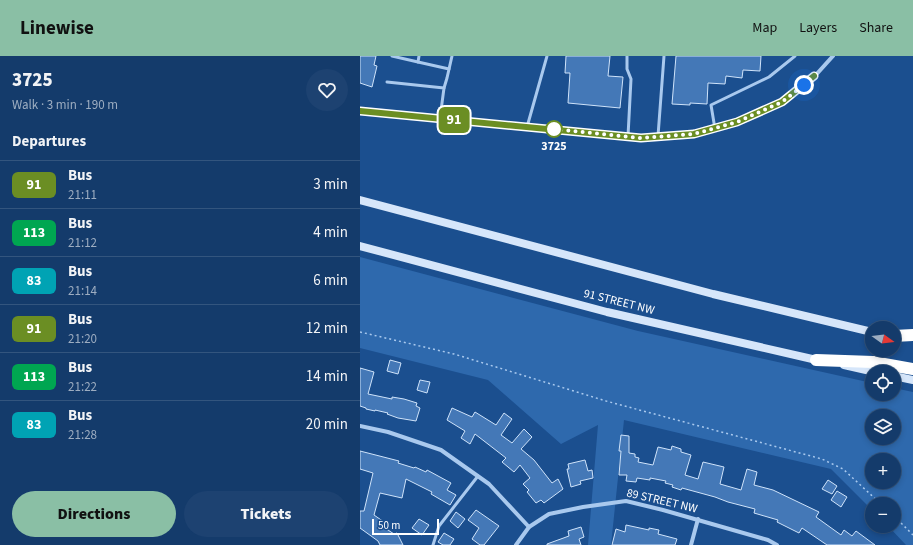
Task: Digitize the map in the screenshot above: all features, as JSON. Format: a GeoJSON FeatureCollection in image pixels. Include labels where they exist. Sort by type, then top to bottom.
{"type":"FeatureCollection","features":[{"type":"Feature","properties":{"kind":"highway"},"geometry":{"type":"LineString","coordinates":[[901,336],[913,335]]}},
{"type":"Feature","properties":{"kind":"highway"},"geometry":{"type":"LineString","coordinates":[[816,360],[873,362],[913,369]]}},
{"type":"Feature","properties":{"kind":"main road"},"geometry":{"type":"LineString","coordinates":[[360,200],[708,292],[865,330]]}},
{"type":"Feature","properties":{"kind":"main road","name":"91 STREET NW"},"geometry":{"type":"LineString","coordinates":[[360,246],[607,312],[865,370]]}},
{"type":"Feature","properties":{"kind":"main road"},"geometry":{"type":"LineString","coordinates":[[901,338],[913,341]]}},
{"type":"Feature","properties":{"kind":"main road"},"geometry":{"type":"LineString","coordinates":[[901,377],[913,380]]}},
{"type":"Feature","properties":{"kind":"street"},"geometry":{"type":"LineString","coordinates":[[360,111],[641,138],[694,134],[737,122],[782,102],[814,76],[833,56]]}},
{"type":"Feature","properties":{"kind":"street"},"geometry":{"type":"LineString","coordinates":[[360,426],[388,432],[441,450],[489,484],[529,527],[516,545]]}},
{"type":"Feature","properties":{"kind":"street","name":"89 STREET NW"},"geometry":{"type":"LineString","coordinates":[[529,527],[549,514],[583,506],[626,501],[768,540],[777,545]]}},
{"type":"Feature","properties":{"kind":"street"},"geometry":{"type":"LineString","coordinates":[[691,545],[698,520]]}},
{"type":"Feature","properties":{"kind":"lane"},"geometry":{"type":"LineString","coordinates":[[392,56],[449,69]]}},
{"type":"Feature","properties":{"kind":"lane"},"geometry":{"type":"LineString","coordinates":[[418,62],[420,56]]}},
{"type":"Feature","properties":{"kind":"lane"},"geometry":{"type":"LineString","coordinates":[[440,118],[444,88],[452,56]]}},
{"type":"Feature","properties":{"kind":"lane"},"geometry":{"type":"LineString","coordinates":[[527,127],[547,56]]}},
{"type":"Feature","properties":{"kind":"lane"},"geometry":{"type":"LineString","coordinates":[[627,56],[627,69],[631,79],[628,136]]}},
{"type":"Feature","properties":{"kind":"lane"},"geometry":{"type":"LineString","coordinates":[[658,136],[664,56]]}},
{"type":"Feature","properties":{"kind":"lane"},"geometry":{"type":"LineString","coordinates":[[715,128],[712,106],[769,76],[795,56]]}},
{"type":"Feature","properties":{"kind":"lane"},"geometry":{"type":"LineString","coordinates":[[387,82],[444,88]]}},
{"type":"Feature","properties":{"kind":"lane"},"geometry":{"type":"LineString","coordinates":[[433,545],[439,526],[478,476]]}},
{"type":"Feature","properties":{"kind":"path"},"geometry":{"type":"LineString","coordinates":[[360,332],[454,354],[606,401],[822,459],[843,469],[873,497]]}},
{"type":"Feature","properties":{"kind":"path"},"geometry":{"type":"LineString","coordinates":[[901,523],[913,535]]}},
{"type":"Feature","properties":{"kind":"shaded area"},"geometry":{"type":"Polygon","coordinates":[[[360,257],[638,331],[865,381],[865,401],[901,401],[901,389],[913,392],[913,545],[906,545],[895,533],[901,533],[901,497],[865,497],[865,503],[831,469],[624,420],[611,545],[588,545],[598,425],[561,444],[488,380],[360,348],[360,257]]]}},
{"type":"Feature","properties":{"kind":"building"},"geometry":{"type":"Polygon","coordinates":[[[360,56],[376,56],[374,65],[377,66],[372,87],[360,83],[360,56]]]}},
{"type":"Feature","properties":{"kind":"building"},"geometry":{"type":"Polygon","coordinates":[[[566,56],[610,56],[608,76],[623,77],[620,108],[568,103],[570,73],[565,73],[566,56]]]}},
{"type":"Feature","properties":{"kind":"building"},"geometry":{"type":"Polygon","coordinates":[[[676,56],[761,56],[760,71],[743,70],[742,78],[726,76],[725,84],[708,83],[707,104],[672,104],[676,56]]]}},
{"type":"Feature","properties":{"kind":"building"},"geometry":{"type":"Polygon","coordinates":[[[390,360],[401,363],[398,374],[387,371],[390,360]]]}},
{"type":"Feature","properties":{"kind":"building"},"geometry":{"type":"Polygon","coordinates":[[[360,368],[374,372],[368,394],[392,399],[392,397],[404,399],[417,403],[416,406],[420,408],[416,421],[398,418],[387,414],[388,413],[366,409],[360,406],[360,368]]]}},
{"type":"Feature","properties":{"kind":"building"},"geometry":{"type":"Polygon","coordinates":[[[420,380],[430,382],[427,393],[417,390],[420,380]]]}},
{"type":"Feature","properties":{"kind":"building"},"geometry":{"type":"Polygon","coordinates":[[[452,408],[472,417],[475,412],[496,425],[504,413],[512,419],[501,435],[512,443],[524,429],[532,437],[521,449],[534,460],[552,483],[558,479],[563,489],[544,503],[541,500],[536,503],[527,492],[529,490],[523,484],[530,478],[520,465],[514,472],[502,462],[506,458],[475,434],[470,444],[461,438],[465,431],[447,420],[452,408]]]}},
{"type":"Feature","properties":{"kind":"building"},"geometry":{"type":"Polygon","coordinates":[[[621,435],[629,436],[629,453],[635,454],[635,457],[639,458],[638,462],[653,465],[658,447],[671,450],[672,446],[681,449],[681,452],[691,455],[685,475],[698,479],[703,462],[724,467],[720,484],[741,490],[747,469],[757,472],[754,485],[773,490],[819,512],[816,517],[841,535],[844,530],[852,536],[856,531],[875,545],[827,545],[802,528],[799,533],[777,522],[778,520],[754,513],[755,509],[682,488],[681,490],[672,487],[673,485],[665,483],[666,481],[650,478],[650,480],[637,478],[636,482],[626,481],[627,475],[619,475],[621,435]]]}},
{"type":"Feature","properties":{"kind":"building"},"geometry":{"type":"Polygon","coordinates":[[[360,451],[399,461],[398,463],[414,468],[415,467],[426,472],[427,470],[451,483],[447,490],[456,495],[450,505],[431,494],[432,492],[406,479],[402,498],[380,493],[374,515],[387,524],[385,528],[394,534],[397,533],[403,545],[380,545],[378,541],[360,528],[360,511],[364,511],[373,473],[360,469],[360,451]]]}},
{"type":"Feature","properties":{"kind":"building"},"geometry":{"type":"Polygon","coordinates":[[[585,460],[588,471],[592,470],[593,478],[580,481],[581,484],[571,487],[567,469],[569,469],[568,464],[585,460]]]}},
{"type":"Feature","properties":{"kind":"building"},"geometry":{"type":"Polygon","coordinates":[[[828,480],[837,486],[832,494],[822,489],[828,480]]]}},
{"type":"Feature","properties":{"kind":"building"},"geometry":{"type":"Polygon","coordinates":[[[837,491],[847,497],[841,507],[831,500],[837,491]]]}},
{"type":"Feature","properties":{"kind":"building"},"geometry":{"type":"Polygon","coordinates":[[[476,510],[499,526],[484,545],[480,545],[472,539],[479,528],[468,520],[476,510]]]}},
{"type":"Feature","properties":{"kind":"building"},"geometry":{"type":"Polygon","coordinates":[[[456,512],[465,519],[458,528],[450,521],[456,512]]]}},
{"type":"Feature","properties":{"kind":"building"},"geometry":{"type":"Polygon","coordinates":[[[419,519],[429,525],[422,535],[412,528],[419,519]]]}},
{"type":"Feature","properties":{"kind":"building"},"geometry":{"type":"Polygon","coordinates":[[[626,525],[649,530],[649,528],[659,530],[658,534],[677,539],[675,545],[612,545],[616,529],[625,532],[626,525]]]}},
{"type":"Feature","properties":{"kind":"building"},"geometry":{"type":"Polygon","coordinates":[[[581,527],[584,537],[579,539],[581,545],[547,545],[569,536],[568,531],[581,527]]]}},
{"type":"Feature","properties":{"kind":"building"},"geometry":{"type":"Polygon","coordinates":[[[444,533],[454,539],[450,545],[443,545],[438,542],[444,533]]]}},
{"type":"Feature","properties":{"kind":"bus line","name":"91"},"geometry":{"type":"LineString","coordinates":[[360,111],[641,138],[694,134],[737,122],[782,102],[814,76]]}},
{"type":"Feature","properties":{"kind":"place","name":"3725"},"geometry":{"type":"Point","coordinates":[554,129]}},
{"type":"Feature","properties":{"kind":"route"},"geometry":{"type":"LineString","coordinates":[[554,129],[641,138],[694,134],[737,122],[782,102],[804,85]]}}]}
